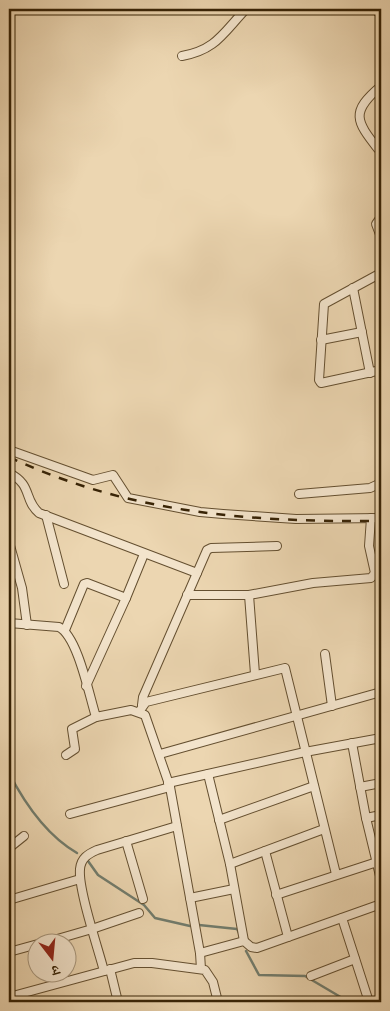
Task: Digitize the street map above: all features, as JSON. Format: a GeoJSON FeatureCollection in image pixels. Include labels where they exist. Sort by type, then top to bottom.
{"type":"FeatureCollection","features":[{"type":"Feature","properties":{"kind":"main road"},"geometry":{"type":"LineString","coordinates":[[377,9],[381,14]]}},
{"type":"Feature","properties":{"kind":"street"},"geometry":{"type":"LineString","coordinates":[[182,56],[200,53],[210,48],[246,9]]}},
{"type":"Feature","properties":{"kind":"street"},"geometry":{"type":"LineString","coordinates":[[378,149],[360,125],[359,117],[363,104],[381,86]]}},
{"type":"Feature","properties":{"kind":"street"},"geometry":{"type":"LineString","coordinates":[[381,217],[376,224],[381,237]]}},
{"type":"Feature","properties":{"kind":"street"},"geometry":{"type":"LineString","coordinates":[[381,273],[324,304],[320,382],[381,370]]}},
{"type":"Feature","properties":{"kind":"street"},"geometry":{"type":"LineString","coordinates":[[353,288],[370,372]]}},
{"type":"Feature","properties":{"kind":"street"},"geometry":{"type":"LineString","coordinates":[[321,340],[362,332]]}},
{"type":"Feature","properties":{"kind":"street"},"geometry":{"type":"LineString","coordinates":[[9,450],[93,480],[112,475],[128,498],[200,512],[296,519],[381,518]]}},
{"type":"Feature","properties":{"kind":"street"},"geometry":{"type":"LineString","coordinates":[[9,473],[21,479],[35,510],[144,554],[197,573]]}},
{"type":"Feature","properties":{"kind":"street"},"geometry":{"type":"LineString","coordinates":[[299,494],[370,488],[381,483]]}},
{"type":"Feature","properties":{"kind":"street"},"geometry":{"type":"LineString","coordinates":[[46,515],[64,584]]}},
{"type":"Feature","properties":{"kind":"street"},"geometry":{"type":"LineString","coordinates":[[187,595],[249,595],[313,583],[371,578],[375,573],[369,546],[371,518]]}},
{"type":"Feature","properties":{"kind":"street"},"geometry":{"type":"LineString","coordinates":[[9,542],[22,588],[27,624]]}},
{"type":"Feature","properties":{"kind":"street"},"geometry":{"type":"LineString","coordinates":[[201,968],[200,953],[169,785],[160,754],[140,708],[187,595],[209,549],[277,546]]}},
{"type":"Feature","properties":{"kind":"street"},"geometry":{"type":"LineString","coordinates":[[86,686],[144,554]]}},
{"type":"Feature","properties":{"kind":"street"},"geometry":{"type":"LineString","coordinates":[[65,630],[84,584],[87,583],[126,598]]}},
{"type":"Feature","properties":{"kind":"street"},"geometry":{"type":"LineString","coordinates":[[249,595],[255,674]]}},
{"type":"Feature","properties":{"kind":"street"},"geometry":{"type":"LineString","coordinates":[[9,623],[58,626],[65,630],[74,646],[96,717]]}},
{"type":"Feature","properties":{"kind":"street"},"geometry":{"type":"LineString","coordinates":[[324,654],[332,706]]}},
{"type":"Feature","properties":{"kind":"street"},"geometry":{"type":"LineString","coordinates":[[66,755],[75,750],[72,729],[96,717],[140,708],[283,667],[286,669],[298,715],[305,752],[336,874]]}},
{"type":"Feature","properties":{"kind":"street"},"geometry":{"type":"LineString","coordinates":[[160,754],[381,692]]}},
{"type":"Feature","properties":{"kind":"street"},"geometry":{"type":"LineString","coordinates":[[70,814],[208,774],[305,752],[381,738]]}},
{"type":"Feature","properties":{"kind":"street"},"geometry":{"type":"LineString","coordinates":[[352,743],[366,818],[381,880]]}},
{"type":"Feature","properties":{"kind":"street"},"geometry":{"type":"LineString","coordinates":[[208,774],[230,864],[244,941],[251,947],[257,948],[381,904]]}},
{"type":"Feature","properties":{"kind":"street"},"geometry":{"type":"LineString","coordinates":[[360,787],[381,783]]}},
{"type":"Feature","properties":{"kind":"street"},"geometry":{"type":"LineString","coordinates":[[219,820],[314,786]]}},
{"type":"Feature","properties":{"kind":"street"},"geometry":{"type":"LineString","coordinates":[[366,818],[381,815]]}},
{"type":"Feature","properties":{"kind":"street"},"geometry":{"type":"LineString","coordinates":[[118,1002],[92,929],[80,879],[80,868],[85,856],[97,850],[177,826]]}},
{"type":"Feature","properties":{"kind":"street"},"geometry":{"type":"LineString","coordinates":[[230,864],[324,829]]}},
{"type":"Feature","properties":{"kind":"street"},"geometry":{"type":"LineString","coordinates":[[9,848],[24,836]]}},
{"type":"Feature","properties":{"kind":"street"},"geometry":{"type":"LineString","coordinates":[[126,841],[143,899]]}},
{"type":"Feature","properties":{"kind":"street"},"geometry":{"type":"LineString","coordinates":[[265,851],[288,937]]}},
{"type":"Feature","properties":{"kind":"street"},"geometry":{"type":"LineString","coordinates":[[276,895],[377,862]]}},
{"type":"Feature","properties":{"kind":"street"},"geometry":{"type":"LineString","coordinates":[[9,900],[80,879]]}},
{"type":"Feature","properties":{"kind":"street"},"geometry":{"type":"LineString","coordinates":[[190,898],[234,889]]}},
{"type":"Feature","properties":{"kind":"street"},"geometry":{"type":"LineString","coordinates":[[74,934],[138,914]]}},
{"type":"Feature","properties":{"kind":"street"},"geometry":{"type":"LineString","coordinates":[[342,918],[370,1002]]}},
{"type":"Feature","properties":{"kind":"street"},"geometry":{"type":"LineString","coordinates":[[200,953],[244,941]]}},
{"type":"Feature","properties":{"kind":"street"},"geometry":{"type":"LineString","coordinates":[[9,952],[28,947]]}},
{"type":"Feature","properties":{"kind":"street"},"geometry":{"type":"LineString","coordinates":[[311,976],[355,960]]}},
{"type":"Feature","properties":{"kind":"street"},"geometry":{"type":"LineString","coordinates":[[9,1000],[134,963],[152,963],[205,970],[213,982],[218,1002]]}},
{"type":"Feature","properties":{"kind":"waterway"},"geometry":{"type":"LineString","coordinates":[[9,773],[37,818],[66,846],[77,853]]}},
{"type":"Feature","properties":{"kind":"waterway"},"geometry":{"type":"LineString","coordinates":[[88,861],[98,875],[144,905],[155,918],[190,926]]}},
{"type":"Feature","properties":{"kind":"waterway"},"geometry":{"type":"LineString","coordinates":[[199,925],[237,929],[239,933]]}},
{"type":"Feature","properties":{"kind":"waterway"},"geometry":{"type":"LineString","coordinates":[[246,951],[259,975],[305,976],[349,1002]]}},
{"type":"Feature","properties":{"kind":"railway"},"geometry":{"type":"LineString","coordinates":[[9,457],[55,476],[100,491],[146,503],[191,511],[284,519],[381,521]]}}]}
